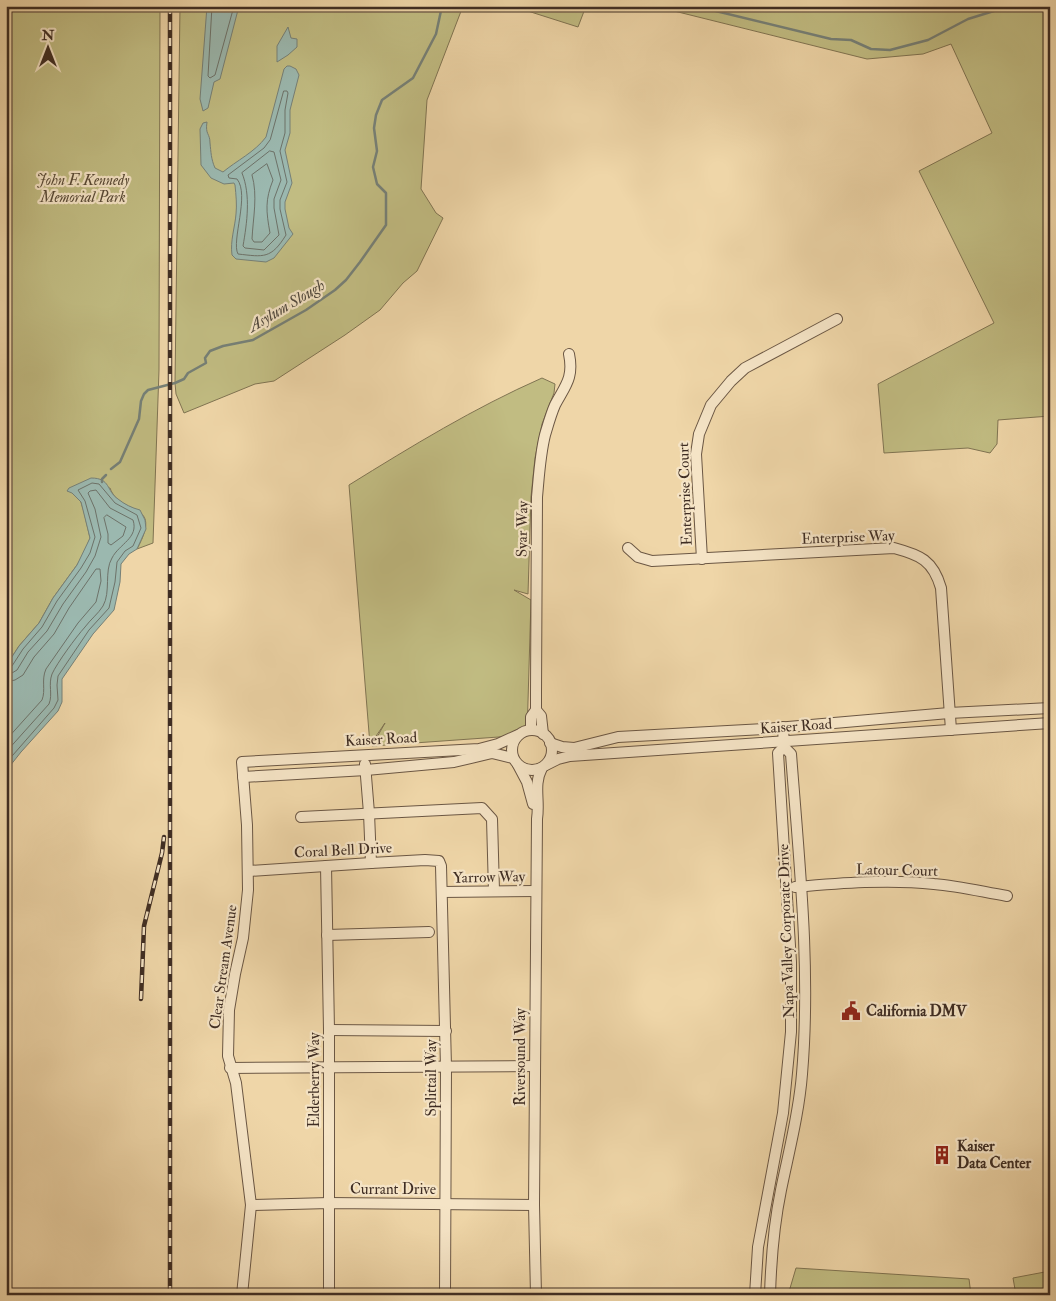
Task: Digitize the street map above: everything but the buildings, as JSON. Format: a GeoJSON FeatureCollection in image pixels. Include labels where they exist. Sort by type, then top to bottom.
{"type":"FeatureCollection","features":[{"type":"Feature","properties":{"kind":"street","name":"Enterprise Court"},"geometry":{"type":"LineString","coordinates":[[702,559],[696,454],[699,434],[712,405],[731,381],[745,368],[837,320]]}},
{"type":"Feature","properties":{"kind":"street","name":"Syar Way"},"geometry":{"type":"LineString","coordinates":[[531,730],[531,717],[536,710],[537,497],[542,451],[548,424],[554,407],[570,376],[572,366],[569,354]]}},
{"type":"Feature","properties":{"kind":"street","name":"Enterprise Way"},"geometry":{"type":"LineString","coordinates":[[628,548],[638,557],[652,561],[894,548],[916,554],[924,559],[934,570],[941,588],[951,730]]}},
{"type":"Feature","properties":{"kind":"street","name":"Kaiser Road"},"geometry":{"type":"LineString","coordinates":[[550,743],[574,748],[618,737],[783,728],[1050,708]]}},
{"type":"Feature","properties":{"kind":"street","name":"Syar Way"},"geometry":{"type":"LineString","coordinates":[[536,710],[541,716],[543,734]]}},
{"type":"Feature","properties":{"kind":"street","name":"Kaiser Road"},"geometry":{"type":"LineString","coordinates":[[544,766],[558,759],[570,756],[784,744],[1050,723]]}},
{"type":"Feature","properties":{"kind":"street","name":"Napa Valley Corporate Drive"},"geometry":{"type":"LineString","coordinates":[[770,1295],[773,1248],[781,1192],[803,1068],[806,984],[792,754],[784,744],[783,728]]}},
{"type":"Feature","properties":{"kind":"street"},"geometry":{"type":"LineString","coordinates":[[531,730],[543,734],[550,743],[551,754],[544,766],[530,770],[516,762],[512,744],[518,735],[531,730]]}},
{"type":"Feature","properties":{"kind":"street","name":"Kaiser Road"},"geometry":{"type":"LineString","coordinates":[[242,762],[479,749],[498,744],[518,735]]}},
{"type":"Feature","properties":{"kind":"street","name":"Napa Valley Corporate Drive"},"geometry":{"type":"LineString","coordinates":[[755,1295],[758,1247],[783,1113],[791,1032],[791,962],[778,753],[784,744]]}},
{"type":"Feature","properties":{"kind":"street","name":"Kaiser Road"},"geometry":{"type":"LineString","coordinates":[[243,776],[366,770],[454,762],[492,753],[516,762]]}},
{"type":"Feature","properties":{"kind":"street"},"geometry":{"type":"LineString","coordinates":[[365,755],[370,863]]}},
{"type":"Feature","properties":{"kind":"street","name":"Clear Stream Avenue"},"geometry":{"type":"LineString","coordinates":[[242,762],[249,871],[244,929],[229,1010],[228,1056],[236,1083],[251,1205],[242,1295]]}},
{"type":"Feature","properties":{"kind":"street","name":"Riversound Way"},"geometry":{"type":"LineString","coordinates":[[516,762],[527,782],[537,820]]}},
{"type":"Feature","properties":{"kind":"street","name":"Riversound Way"},"geometry":{"type":"LineString","coordinates":[[536,1295],[534,1205],[536,891],[539,800],[536,786],[538,776],[544,766]]}},
{"type":"Feature","properties":{"kind":"street"},"geometry":{"type":"LineString","coordinates":[[301,818],[482,808],[492,819],[494,892]]}},
{"type":"Feature","properties":{"kind":"street","name":"Coral Bell Drive"},"geometry":{"type":"LineString","coordinates":[[249,871],[425,860],[439,861]]}},
{"type":"Feature","properties":{"kind":"street","name":"Splittail Way"},"geometry":{"type":"LineString","coordinates":[[439,861],[442,866],[446,1031],[445,1295]]}},
{"type":"Feature","properties":{"kind":"street","name":"Elderberry Way"},"geometry":{"type":"LineString","coordinates":[[326,866],[329,1030],[329,1295]]}},
{"type":"Feature","properties":{"kind":"street","name":"Latour Court"},"geometry":{"type":"LineString","coordinates":[[786,888],[878,882],[915,883],[953,886],[1007,896]]}},
{"type":"Feature","properties":{"kind":"street","name":"Yarrow Way"},"geometry":{"type":"LineString","coordinates":[[442,892],[536,891]]}},
{"type":"Feature","properties":{"kind":"street"},"geometry":{"type":"LineString","coordinates":[[327,935],[429,932]]}},
{"type":"Feature","properties":{"kind":"street"},"geometry":{"type":"LineString","coordinates":[[329,1030],[446,1031]]}},
{"type":"Feature","properties":{"kind":"street"},"geometry":{"type":"LineString","coordinates":[[230,1068],[535,1066]]}},
{"type":"Feature","properties":{"kind":"street","name":"Currant Drive"},"geometry":{"type":"LineString","coordinates":[[251,1205],[328,1203],[534,1205]]}},
{"type":"Feature","properties":{"kind":"street"},"geometry":{"type":"LineString","coordinates":[[758,1247],[773,1248]]}},
{"type":"Feature","properties":{"kind":"green space","name":"John F. Kennedy Memorial Park"},"geometry":{"type":"Polygon","coordinates":[[[6,6],[160,6],[159,370],[153,543],[137,549],[146,523],[143,516],[115,497],[110,488],[72,493],[81,502],[90,538],[77,565],[53,598],[39,623],[19,646],[6,666],[6,6]]]}},
{"type":"Feature","properties":{"kind":"green space"},"geometry":{"type":"Polygon","coordinates":[[[180,6],[463,6],[427,100],[421,189],[436,213],[443,218],[417,271],[403,283],[380,310],[274,381],[255,384],[184,413],[176,394],[175,383],[180,6]]]}},
{"type":"Feature","properties":{"kind":"green space"},"geometry":{"type":"Polygon","coordinates":[[[512,6],[586,6],[578,27],[512,6]]]}},
{"type":"Feature","properties":{"kind":"green space"},"geometry":{"type":"Polygon","coordinates":[[[654,6],[1050,6],[1050,416],[998,420],[997,444],[990,453],[968,448],[884,453],[878,384],[994,323],[919,171],[992,133],[951,44],[923,54],[867,59],[654,6]]]}},
{"type":"Feature","properties":{"kind":"green space"},"geometry":{"type":"Polygon","coordinates":[[[542,378],[555,384],[554,393],[542,424],[535,458],[531,497],[528,594],[514,590],[531,600],[527,735],[372,746],[385,723],[370,745],[349,485],[468,415],[542,378]]]}},
{"type":"Feature","properties":{"kind":"green space"},"geometry":{"type":"Polygon","coordinates":[[[796,1268],[969,1279],[971,1295],[788,1295],[796,1268]]]}},
{"type":"Feature","properties":{"kind":"green space"},"geometry":{"type":"Polygon","coordinates":[[[1050,1271],[1050,1295],[1016,1295],[1013,1278],[1050,1271]]]}},
{"type":"Feature","properties":{"kind":"water"},"geometry":{"type":"Polygon","coordinates":[[[207,6],[239,6],[220,79],[214,82],[208,108],[203,111],[200,99],[207,6]]]}},
{"type":"Feature","properties":{"kind":"water"},"geometry":{"type":"Polygon","coordinates":[[[288,27],[291,38],[297,39],[297,47],[277,62],[277,46],[288,27]]]}},
{"type":"Feature","properties":{"kind":"water"},"geometry":{"type":"Polygon","coordinates":[[[287,66],[296,69],[299,75],[290,110],[290,133],[285,150],[292,183],[285,202],[285,209],[289,228],[293,234],[274,258],[266,262],[236,259],[232,255],[236,211],[235,185],[234,183],[224,184],[211,178],[201,165],[200,129],[203,123],[207,122],[211,156],[215,168],[223,172],[251,152],[266,137],[284,69],[287,66]]]}},
{"type":"Feature","properties":{"kind":"water"},"geometry":{"type":"Polygon","coordinates":[[[91,478],[102,480],[114,496],[128,506],[140,510],[145,520],[146,529],[137,549],[129,554],[121,564],[120,582],[114,610],[93,634],[62,679],[62,702],[58,711],[6,771],[6,666],[19,646],[39,623],[53,598],[77,565],[90,538],[81,502],[72,493],[67,491],[69,488],[91,478]]]}},
{"type":"Feature","properties":{"kind":"waterway","name":"Asylum Slough"},"geometry":{"type":"LineString","coordinates":[[111,469],[120,462],[139,419],[141,401],[148,390],[184,379],[188,373],[206,363],[205,358],[210,351],[223,346],[253,340],[306,310],[335,290],[346,280],[360,262],[386,225],[386,193],[377,184],[373,167],[377,151],[374,128],[376,115],[382,100],[413,78],[436,34],[442,6]]}},
{"type":"Feature","properties":{"kind":"waterway"},"geometry":{"type":"LineString","coordinates":[[695,6],[831,39],[851,40],[871,49],[890,50],[928,40],[968,19],[1010,6]]}},
{"type":"Feature","properties":{"kind":"waterway"},"geometry":{"type":"LineString","coordinates":[[102,482],[106,475]]}},
{"type":"Feature","properties":{"kind":"railway"},"geometry":{"type":"LineString","coordinates":[[170,6],[170,1295]]}},
{"type":"Feature","properties":{"kind":"railway"},"geometry":{"type":"LineString","coordinates":[[141,999],[144,926],[162,853],[164,837]]}},
{"type":"Feature","properties":{"kind":"place","name":"California DMV"},"geometry":{"type":"Point","coordinates":[851,1011]}},
{"type":"Feature","properties":{"kind":"place","name":"Kaiser Data Center"},"geometry":{"type":"Point","coordinates":[942,1155]}}]}
